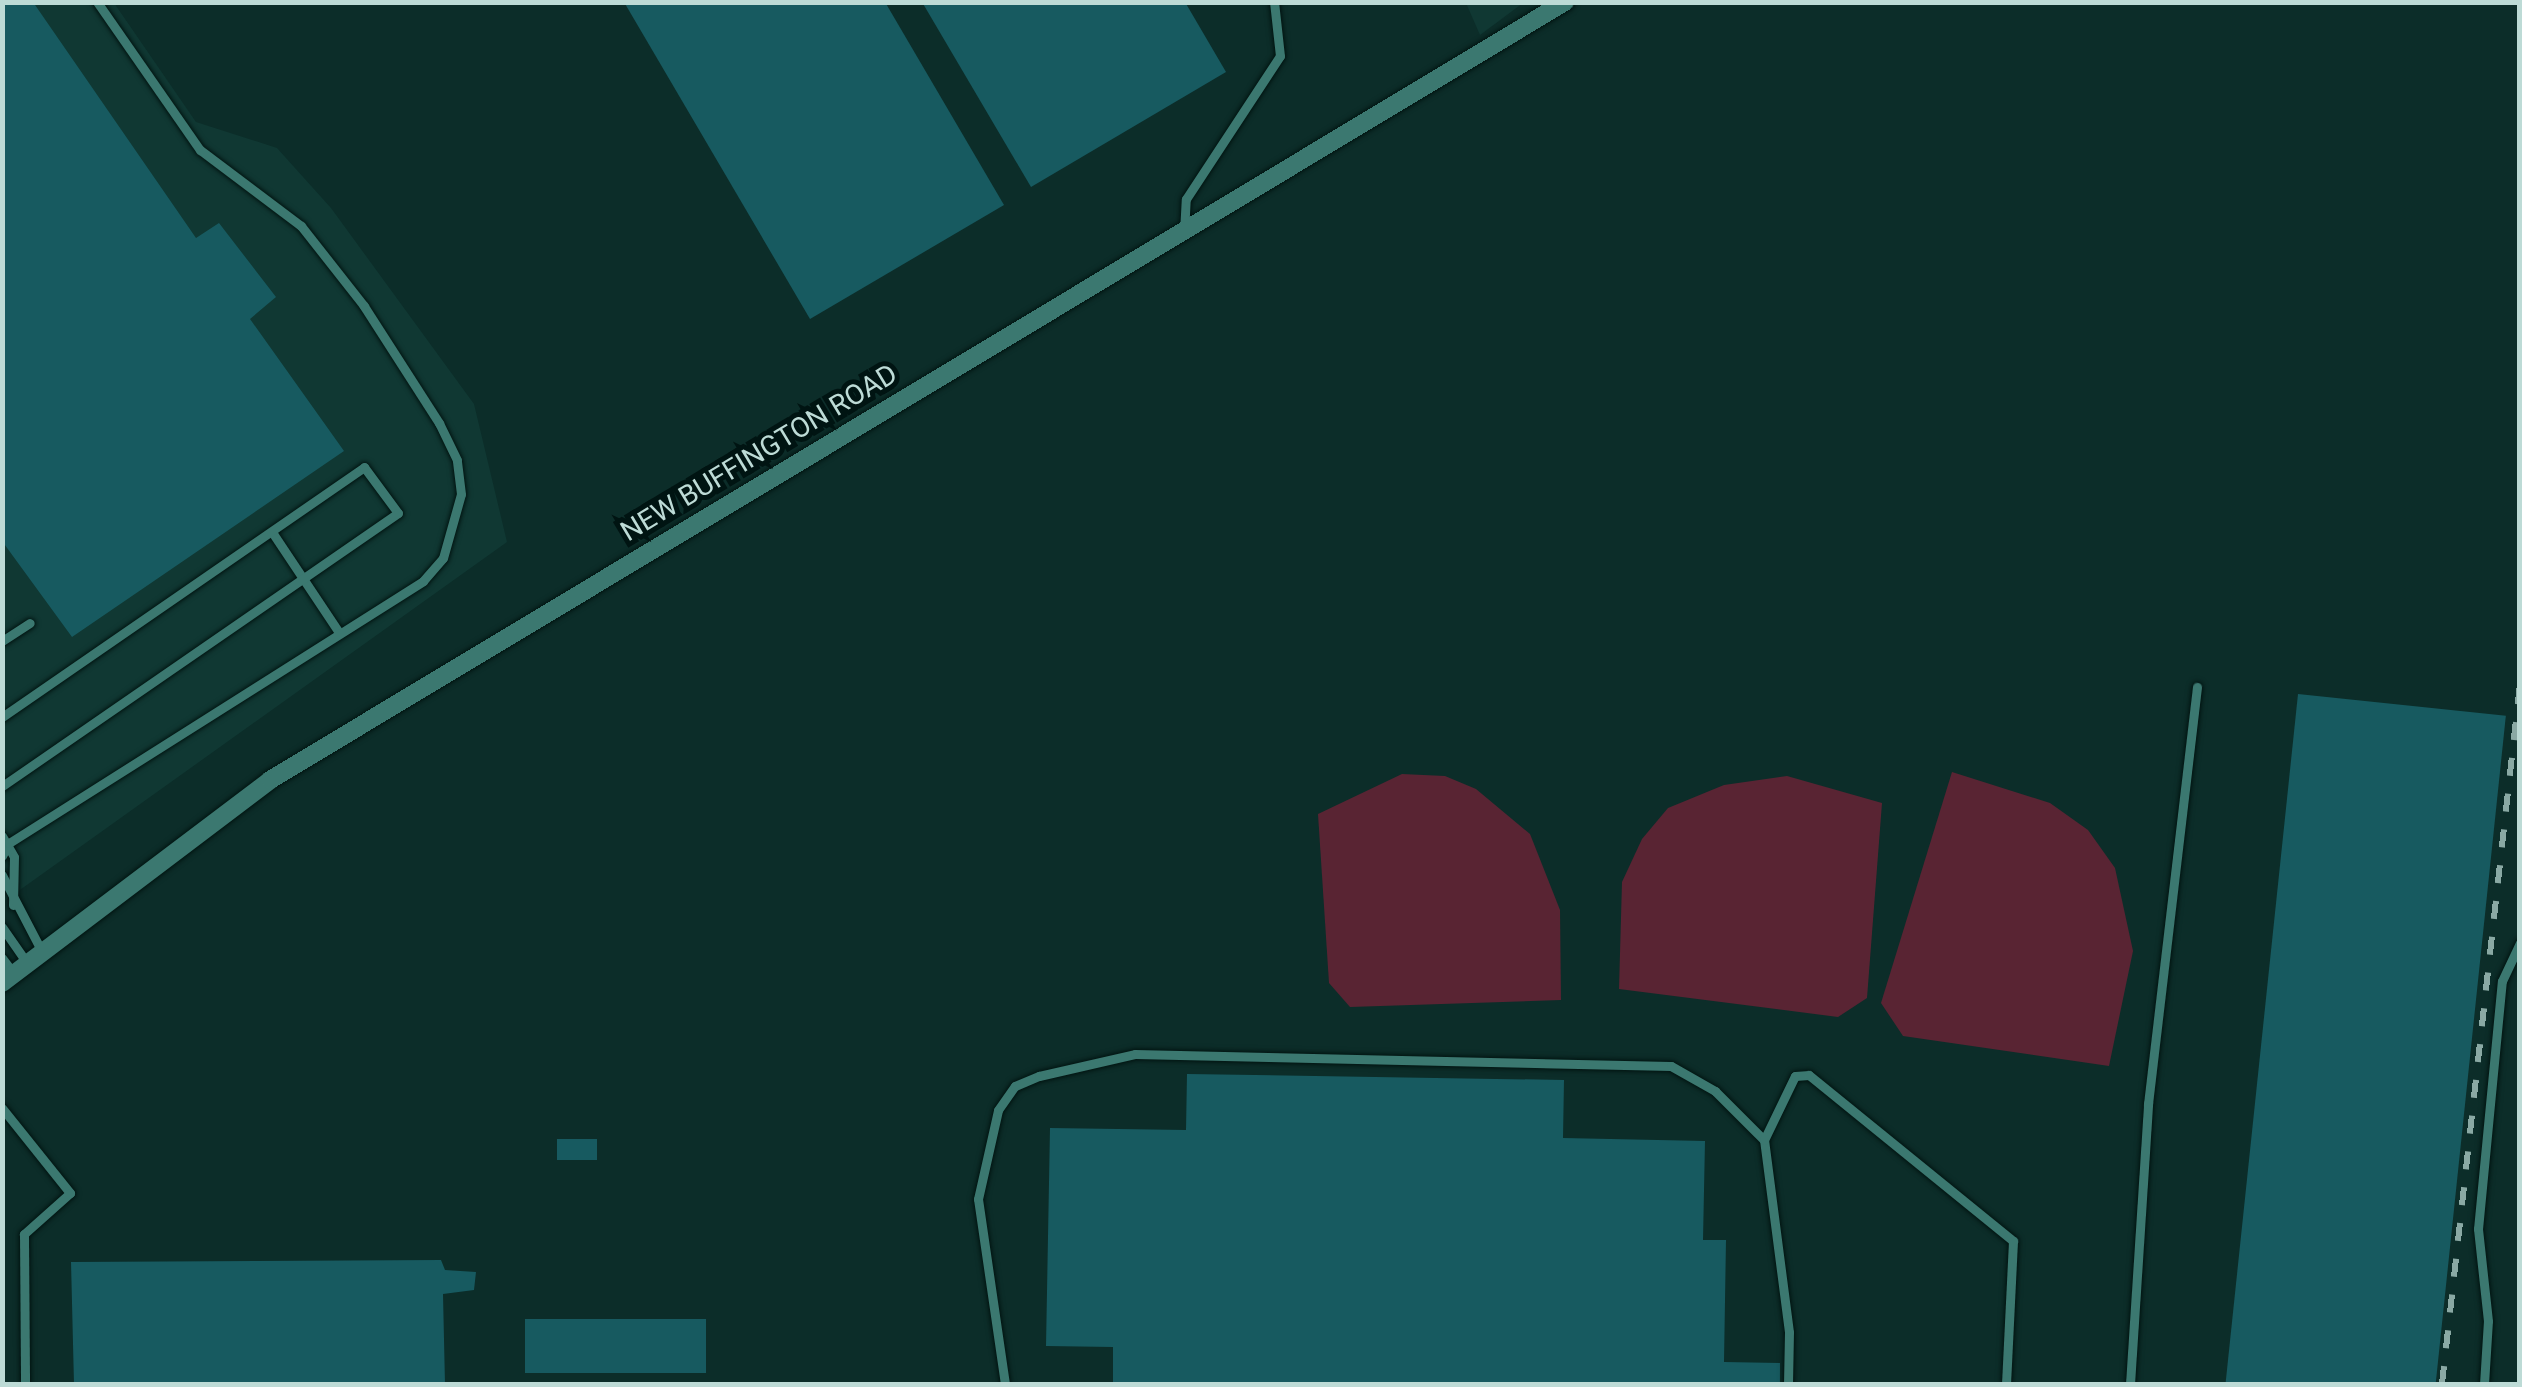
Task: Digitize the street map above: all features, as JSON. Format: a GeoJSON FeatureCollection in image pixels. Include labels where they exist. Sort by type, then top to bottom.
{"type":"FeatureCollection","features":[{"type":"Feature","properties":{"kind":"street","name":"NEW BUFFINGTON ROAD"},"geometry":{"type":"LineString","coordinates":[[21,968],[270,780],[1184,233],[1537,10],[1566,2]]}},
{"type":"Feature","properties":{"kind":"lane"},"geometry":{"type":"LineString","coordinates":[[2,856],[6,839],[424,581],[443,558],[461,494],[457,460],[353,293],[300,226],[200,150],[97,2]]}},
{"type":"Feature","properties":{"kind":"lane"},"geometry":{"type":"LineString","coordinates":[[1184,233],[1186,199],[1280,56],[1274,2]]}},
{"type":"Feature","properties":{"kind":"lane"},"geometry":{"type":"LineString","coordinates":[[2,716],[364,467],[398,513],[2,786]]}},
{"type":"Feature","properties":{"kind":"lane"},"geometry":{"type":"LineString","coordinates":[[272,532],[338,631]]}},
{"type":"Feature","properties":{"kind":"lane"},"geometry":{"type":"LineString","coordinates":[[2,641],[30,623]]}},
{"type":"Feature","properties":{"kind":"lane"},"geometry":{"type":"LineString","coordinates":[[2130,1384],[2148,1104],[2198,687]]}},
{"type":"Feature","properties":{"kind":"lane"},"geometry":{"type":"LineString","coordinates":[[6,839],[21,968]]}},
{"type":"Feature","properties":{"kind":"lane"},"geometry":{"type":"LineString","coordinates":[[2,875],[14,906]]}},
{"type":"Feature","properties":{"kind":"lane"},"geometry":{"type":"LineString","coordinates":[[2,927],[21,968]]}},
{"type":"Feature","properties":{"kind":"lane"},"geometry":{"type":"LineString","coordinates":[[2484,1384],[2488,1321],[2478,1229],[2502,981],[2520,943]]}},
{"type":"Feature","properties":{"kind":"lane"},"geometry":{"type":"LineString","coordinates":[[2,958],[21,968]]}},
{"type":"Feature","properties":{"kind":"lane"},"geometry":{"type":"LineString","coordinates":[[1005,1384],[978,1199],[998,1110],[1015,1086],[1039,1076],[1135,1054],[1671,1066],[1715,1091],[1764,1140]]}},
{"type":"Feature","properties":{"kind":"lane"},"geometry":{"type":"LineString","coordinates":[[1788,1384],[1789,1332],[1764,1140],[1795,1076],[1810,1075],[2013,1241],[2006,1384]]}},
{"type":"Feature","properties":{"kind":"lane"},"geometry":{"type":"LineString","coordinates":[[2,1108],[70,1193],[24,1234],[25,1384]]}},
{"type":"Feature","properties":{"kind":"shaded area"},"geometry":{"type":"Polygon","coordinates":[[[3,3],[114,3],[196,122],[277,148],[331,208],[474,404],[507,542],[3,902],[3,3]]]}},
{"type":"Feature","properties":{"kind":"shaded area"},"geometry":{"type":"Polygon","coordinates":[[[1466,3],[1523,3],[1480,35],[1466,3]]]}},
{"type":"Feature","properties":{"kind":"shaded area"},"geometry":{"type":"Polygon","coordinates":[[[1952,772],[2050,803],[2088,830],[2115,868],[2133,951],[2109,1066],[1903,1036],[1881,1003],[1952,772]]]}},
{"type":"Feature","properties":{"kind":"shaded area"},"geometry":{"type":"Polygon","coordinates":[[[1402,774],[1445,776],[1476,789],[1530,834],[1560,910],[1561,1000],[1350,1007],[1329,983],[1318,814],[1402,774]]]}},
{"type":"Feature","properties":{"kind":"shaded area"},"geometry":{"type":"Polygon","coordinates":[[[1787,776],[1882,803],[1867,998],[1838,1017],[1619,989],[1622,882],[1642,839],[1668,808],[1724,785],[1787,776]]]}},
{"type":"Feature","properties":{"kind":"building"},"geometry":{"type":"Polygon","coordinates":[[[2,2],[33,2],[196,238],[219,223],[276,297],[250,319],[344,451],[72,637],[2,541],[2,2]]]}},
{"type":"Feature","properties":{"kind":"building"},"geometry":{"type":"Polygon","coordinates":[[[624,2],[885,2],[1004,205],[810,319],[624,2]]]}},
{"type":"Feature","properties":{"kind":"building"},"geometry":{"type":"Polygon","coordinates":[[[922,2],[1185,2],[1226,72],[1031,187],[922,2]]]}},
{"type":"Feature","properties":{"kind":"building"},"geometry":{"type":"Polygon","coordinates":[[[2298,694],[2506,716],[2436,1384],[2225,1384],[2298,694]]]}},
{"type":"Feature","properties":{"kind":"building"},"geometry":{"type":"Polygon","coordinates":[[[1187,1074],[1564,1080],[1563,1138],[1705,1141],[1703,1240],[1726,1240],[1724,1362],[1780,1363],[1780,1384],[1113,1384],[1113,1347],[1046,1346],[1050,1128],[1186,1130],[1187,1074]]]}},
{"type":"Feature","properties":{"kind":"building"},"geometry":{"type":"Polygon","coordinates":[[[557,1139],[597,1139],[597,1160],[557,1160],[557,1139]]]}},
{"type":"Feature","properties":{"kind":"building"},"geometry":{"type":"Polygon","coordinates":[[[441,1260],[445,1270],[476,1272],[474,1290],[443,1294],[445,1384],[74,1384],[71,1262],[441,1260]]]}},
{"type":"Feature","properties":{"kind":"building"},"geometry":{"type":"Polygon","coordinates":[[[525,1319],[706,1319],[706,1373],[525,1373],[525,1319]]]}},
{"type":"Feature","properties":{"kind":"railway"},"geometry":{"type":"LineString","coordinates":[[2442,1384],[2520,684]]}}]}
